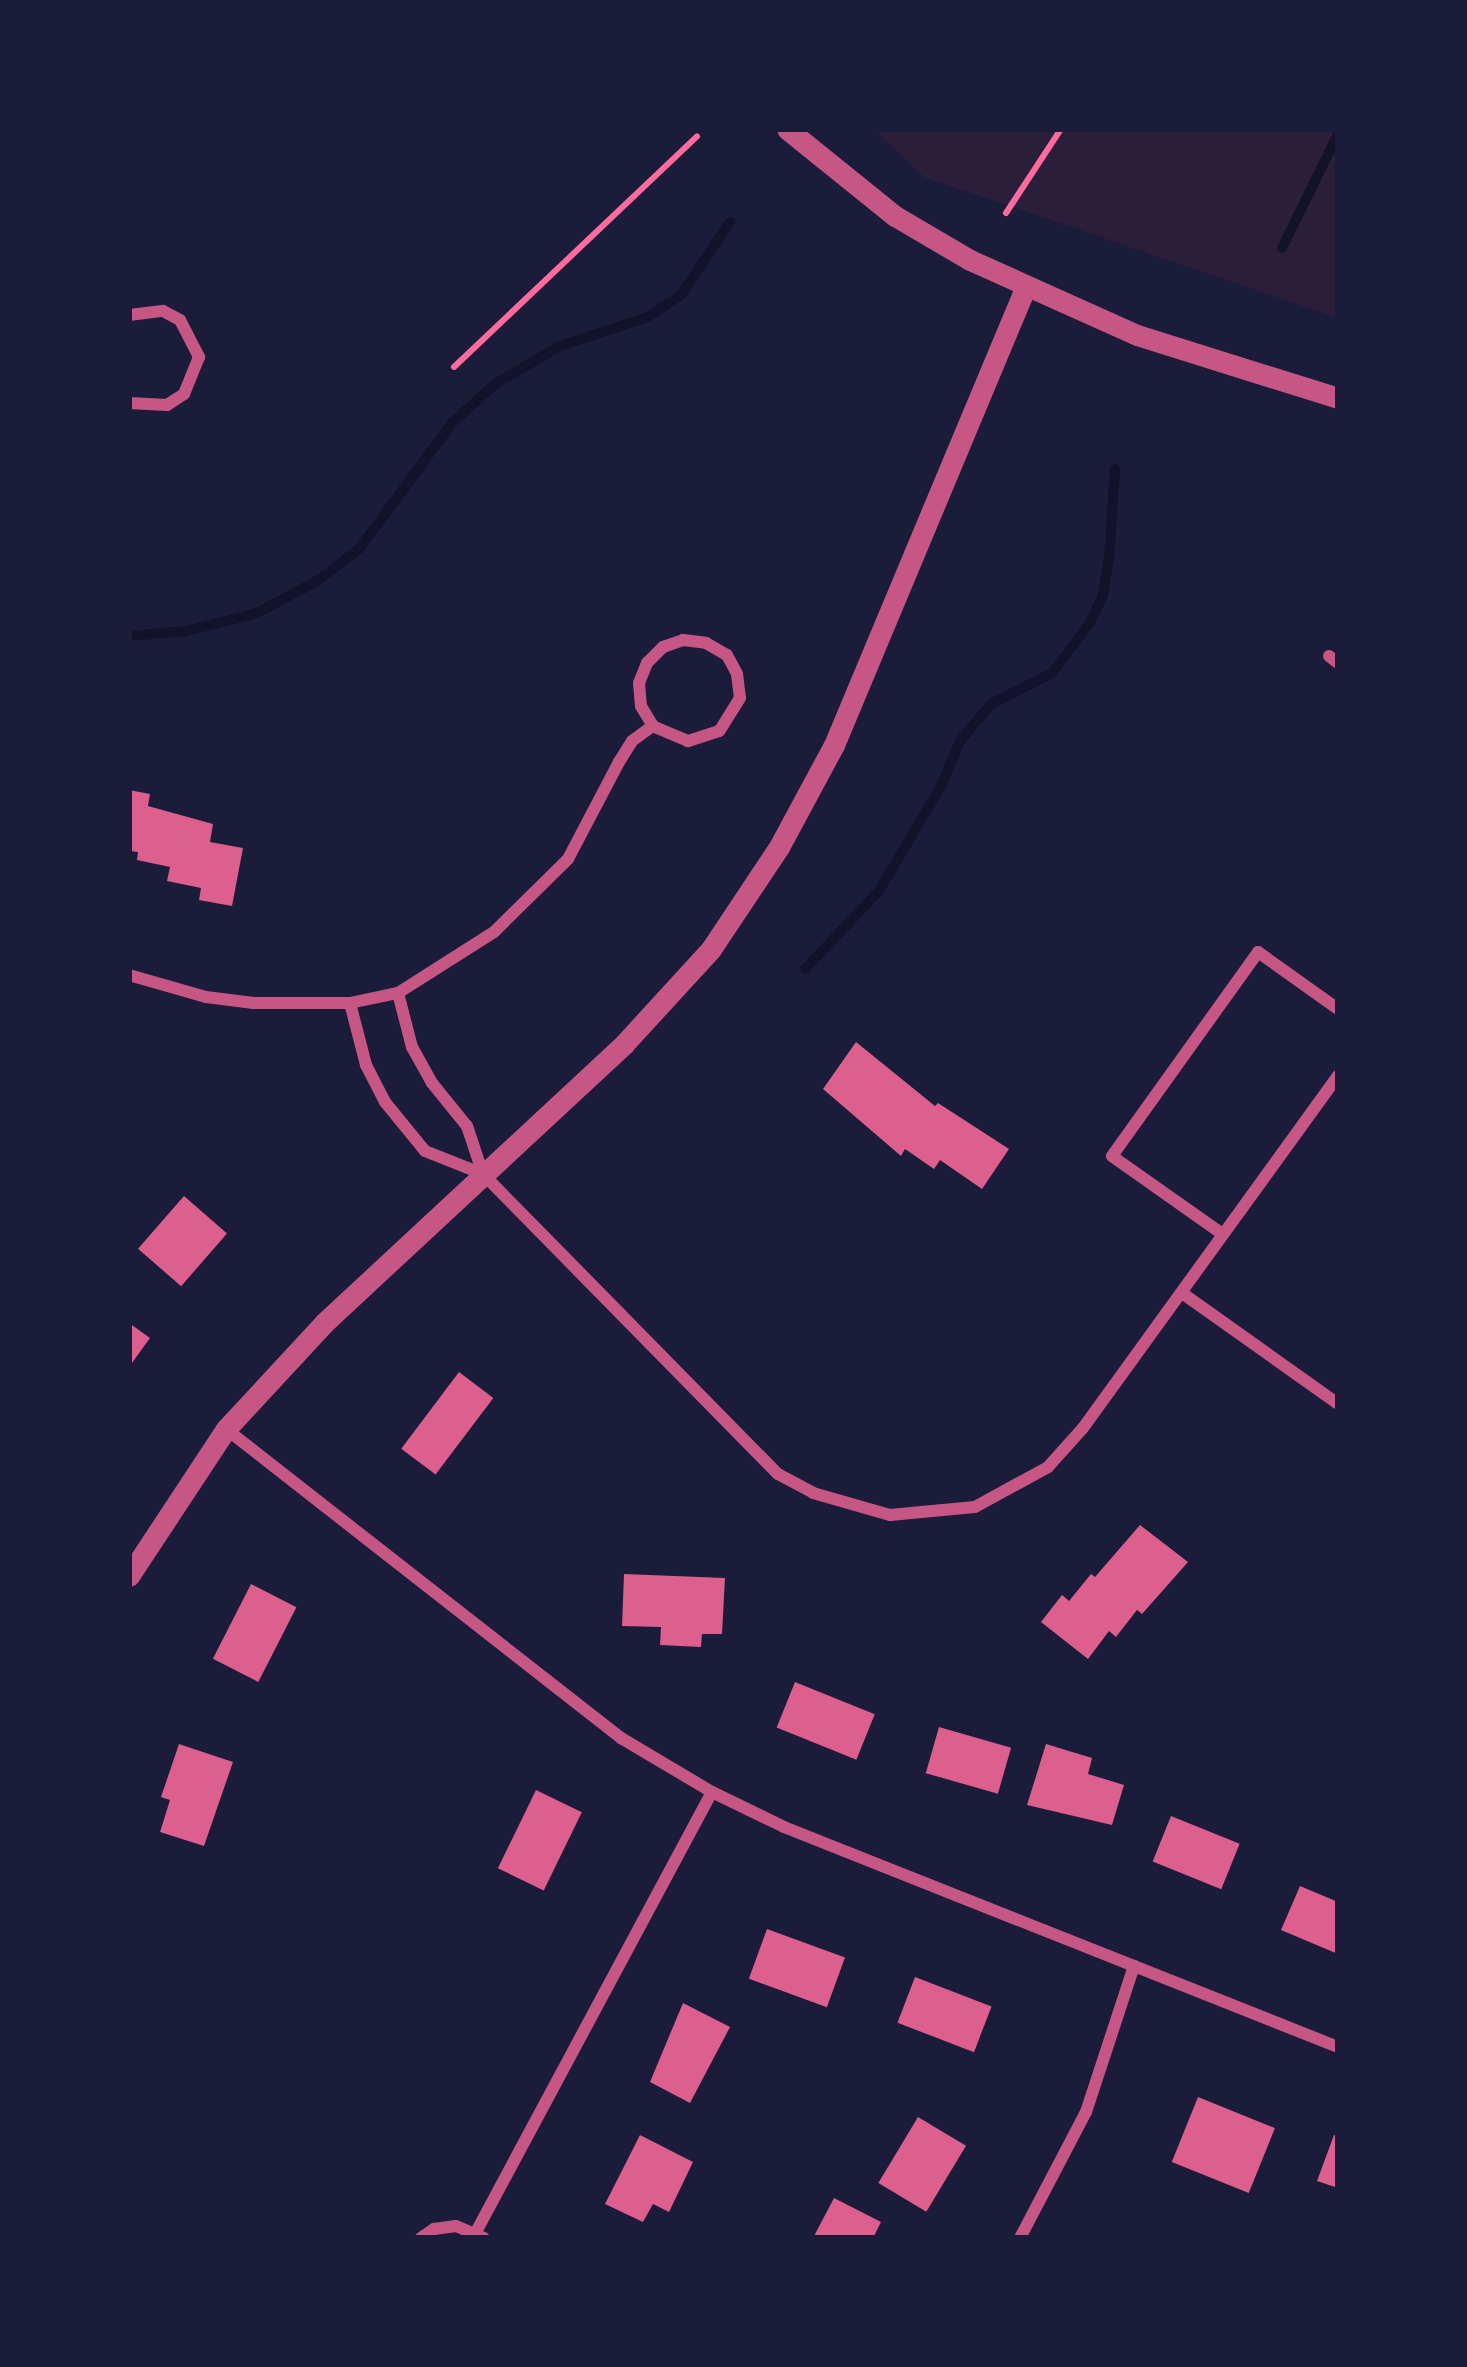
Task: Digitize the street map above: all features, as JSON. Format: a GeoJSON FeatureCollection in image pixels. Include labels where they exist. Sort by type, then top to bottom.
{"type":"FeatureCollection","features":[{"type":"Feature","properties":{"kind":"street"},"geometry":{"type":"LineString","coordinates":[[787,129],[895,215],[1026,286],[1223,366],[1338,398]]}},
{"type":"Feature","properties":{"kind":"street"},"geometry":{"type":"LineString","coordinates":[[129,1576],[226,1430],[325,1323],[625,1043],[711,949],[779,847],[834,745],[1026,286]]}},
{"type":"Feature","properties":{"kind":"street"},"geometry":{"type":"LineString","coordinates":[[129,315],[163,311],[181,320],[199,356],[184,394],[167,405],[129,403]]}},
{"type":"Feature","properties":{"kind":"street"},"geometry":{"type":"LineString","coordinates":[[682,640],[706,643],[727,656],[737,674],[740,698],[719,731],[688,741],[652,726],[641,706],[639,683],[647,663],[663,647],[682,640]]}},
{"type":"Feature","properties":{"kind":"street"},"geometry":{"type":"LineString","coordinates":[[129,975],[206,997],[350,1003],[398,993],[494,932],[537,893],[568,859],[632,741],[652,726]]}},
{"type":"Feature","properties":{"kind":"street"},"geometry":{"type":"LineString","coordinates":[[1222,1233],[1112,1156],[1258,952],[1338,1009]]}},
{"type":"Feature","properties":{"kind":"street"},"geometry":{"type":"LineString","coordinates":[[398,993],[412,1047],[432,1083],[467,1126],[483,1174]]}},
{"type":"Feature","properties":{"kind":"street"},"geometry":{"type":"LineString","coordinates":[[350,1003],[366,1065],[386,1102],[425,1150],[483,1174],[778,1474],[813,1493],[890,1515],[976,1507],[1048,1467],[1083,1428],[1338,1076]]}},
{"type":"Feature","properties":{"kind":"street"},"geometry":{"type":"LineString","coordinates":[[1182,1293],[1338,1404]]}},
{"type":"Feature","properties":{"kind":"street"},"geometry":{"type":"LineString","coordinates":[[226,1430],[621,1738],[712,1792],[784,1827],[1338,2047]]}},
{"type":"Feature","properties":{"kind":"street"},"geometry":{"type":"LineString","coordinates":[[421,2238],[434,2229],[456,2226],[480,2235],[712,1792]]}},
{"type":"Feature","properties":{"kind":"street"},"geometry":{"type":"LineString","coordinates":[[1019,2238],[1086,2112],[1135,1966]]}},
{"type":"Feature","properties":{"kind":"path"},"geometry":{"type":"LineString","coordinates":[[1006,213],[1061,129]]}},
{"type":"Feature","properties":{"kind":"path"},"geometry":{"type":"LineString","coordinates":[[454,367],[697,136]]}},
{"type":"Feature","properties":{"kind":"shaded area"},"geometry":{"type":"Polygon","coordinates":[[[874,129],[1338,129],[1338,318],[924,177],[874,129]]]}},
{"type":"Feature","properties":{"kind":"building"},"geometry":{"type":"Polygon","coordinates":[[[129,790],[150,794],[148,806],[213,824],[210,842],[243,848],[232,906],[199,900],[201,888],[167,881],[170,867],[137,860],[138,852],[129,851],[129,790]]]}},
{"type":"Feature","properties":{"kind":"building"},"geometry":{"type":"Polygon","coordinates":[[[856,1042],[935,1106],[938,1103],[1009,1149],[982,1189],[940,1160],[934,1169],[905,1149],[901,1156],[823,1089],[856,1042]]]}},
{"type":"Feature","properties":{"kind":"building"},"geometry":{"type":"Polygon","coordinates":[[[184,1196],[227,1233],[181,1286],[138,1249],[184,1196]]]}},
{"type":"Feature","properties":{"kind":"building"},"geometry":{"type":"Polygon","coordinates":[[[129,1323],[150,1338],[129,1367],[129,1323]]]}},
{"type":"Feature","properties":{"kind":"building"},"geometry":{"type":"Polygon","coordinates":[[[459,1372],[493,1398],[436,1475],[401,1449],[459,1372]]]}},
{"type":"Feature","properties":{"kind":"building"},"geometry":{"type":"Polygon","coordinates":[[[1140,1525],[1188,1562],[1116,1637],[1109,1631],[1088,1659],[1041,1622],[1062,1595],[1069,1601],[1091,1574],[1095,1577],[1140,1525]]]}},
{"type":"Feature","properties":{"kind":"building"},"geometry":{"type":"Polygon","coordinates":[[[624,1574],[725,1578],[722,1634],[702,1634],[701,1647],[660,1645],[661,1627],[622,1626],[624,1574]]]}},
{"type":"Feature","properties":{"kind":"building"},"geometry":{"type":"Polygon","coordinates":[[[251,1584],[296,1607],[258,1682],[213,1659],[251,1584]]]}},
{"type":"Feature","properties":{"kind":"building"},"geometry":{"type":"Polygon","coordinates":[[[795,1682],[875,1714],[856,1760],[777,1727],[795,1682]]]}},
{"type":"Feature","properties":{"kind":"building"},"geometry":{"type":"Polygon","coordinates":[[[939,1727],[1011,1748],[998,1794],[926,1773],[939,1727]]]}},
{"type":"Feature","properties":{"kind":"building"},"geometry":{"type":"Polygon","coordinates":[[[179,1744],[233,1762],[204,1846],[160,1832],[170,1800],[161,1797],[179,1744]]]}},
{"type":"Feature","properties":{"kind":"building"},"geometry":{"type":"Polygon","coordinates":[[[1046,1744],[1092,1758],[1088,1774],[1124,1785],[1112,1825],[1027,1805],[1046,1744]]]}},
{"type":"Feature","properties":{"kind":"building"},"geometry":{"type":"Polygon","coordinates":[[[536,1790],[582,1812],[544,1891],[498,1868],[536,1790]]]}},
{"type":"Feature","properties":{"kind":"building"},"geometry":{"type":"Polygon","coordinates":[[[1171,1816],[1240,1844],[1221,1889],[1153,1861],[1171,1816]]]}},
{"type":"Feature","properties":{"kind":"building"},"geometry":{"type":"Polygon","coordinates":[[[1300,1886],[1338,1902],[1338,1954],[1281,1930],[1300,1886]]]}},
{"type":"Feature","properties":{"kind":"building"},"geometry":{"type":"Polygon","coordinates":[[[767,1929],[845,1957],[827,2007],[749,1979],[767,1929]]]}},
{"type":"Feature","properties":{"kind":"building"},"geometry":{"type":"Polygon","coordinates":[[[915,1977],[992,2006],[974,2052],[897,2023],[915,1977]]]}},
{"type":"Feature","properties":{"kind":"building"},"geometry":{"type":"Polygon","coordinates":[[[683,2003],[730,2027],[690,2103],[650,2082],[683,2003]]]}},
{"type":"Feature","properties":{"kind":"building"},"geometry":{"type":"Polygon","coordinates":[[[1198,2097],[1275,2128],[1249,2193],[1172,2162],[1198,2097]]]}},
{"type":"Feature","properties":{"kind":"building"},"geometry":{"type":"Polygon","coordinates":[[[918,2117],[966,2146],[926,2212],[878,2183],[918,2117]]]}},
{"type":"Feature","properties":{"kind":"building"},"geometry":{"type":"Polygon","coordinates":[[[640,2135],[693,2162],[669,2212],[653,2204],[643,2222],[605,2204],[640,2135]]]}},
{"type":"Feature","properties":{"kind":"building"},"geometry":{"type":"Polygon","coordinates":[[[1334,2135],[1338,2136],[1338,2188],[1317,2181],[1334,2135]]]}},
{"type":"Feature","properties":{"kind":"building"},"geometry":{"type":"Polygon","coordinates":[[[834,2198],[881,2222],[873,2238],[813,2238],[834,2198]]]}},
{"type":"Feature","properties":{"kind":"waterway"},"geometry":{"type":"LineString","coordinates":[[1282,248],[1338,134]]}},
{"type":"Feature","properties":{"kind":"waterway"},"geometry":{"type":"LineString","coordinates":[[129,636],[186,631],[257,613],[317,581],[359,549],[453,422],[495,384],[560,346],[648,317],[681,295],[730,222]]}},
{"type":"Feature","properties":{"kind":"waterway"},"geometry":{"type":"LineString","coordinates":[[805,969],[879,891],[941,786],[960,741],[991,704],[1052,673],[1090,623],[1103,595],[1109,559],[1115,469]]}}]}
